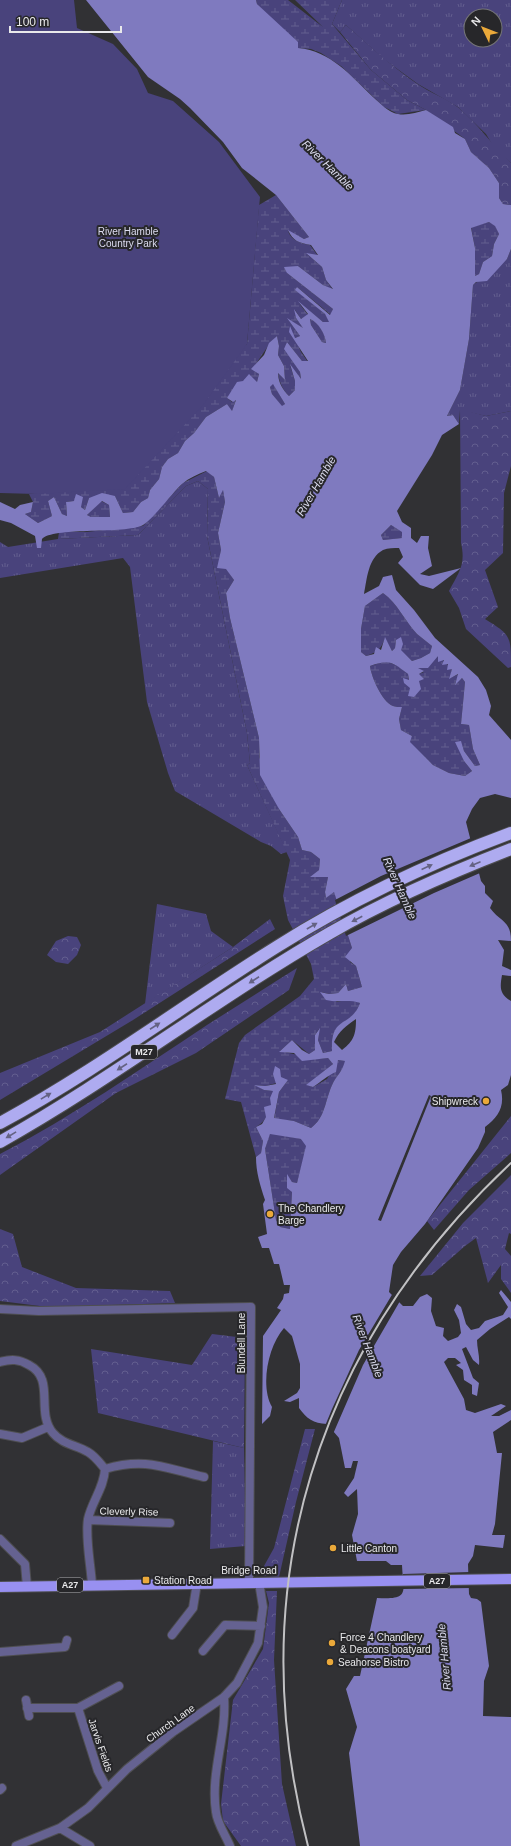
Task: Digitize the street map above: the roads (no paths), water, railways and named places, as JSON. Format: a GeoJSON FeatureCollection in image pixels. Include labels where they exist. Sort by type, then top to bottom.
{"type":"FeatureCollection","features":[{"type":"Feature","properties":{"kind":"highway","name":"M27"},"geometry":{"type":"LineString","coordinates":[[0,1123],[113,1054],[278,946],[332,914],[392,883],[455,855],[511,833]]}},
{"type":"Feature","properties":{"kind":"highway","name":"M27"},"geometry":{"type":"LineString","coordinates":[[0,1142],[72,1099],[287,959],[331,933],[391,901],[511,849]]}},
{"type":"Feature","properties":{"kind":"main road","name":"Bridge Road"},"geometry":{"type":"LineString","coordinates":[[0,1588],[197,1583],[403,1582],[511,1579]]}},
{"type":"Feature","properties":{"kind":"street","name":"Blundell Lane"},"geometry":{"type":"LineString","coordinates":[[0,1309],[39,1311],[251,1306],[254,1582]]}},
{"type":"Feature","properties":{"kind":"street"},"geometry":{"type":"LineString","coordinates":[[0,1362],[21,1360],[40,1373],[44,1382],[44,1417],[48,1427],[54,1435],[65,1443],[87,1451],[105,1469],[124,1463],[148,1463],[204,1477]]}},
{"type":"Feature","properties":{"kind":"street"},"geometry":{"type":"LineString","coordinates":[[0,1434],[22,1438],[48,1427]]}},
{"type":"Feature","properties":{"kind":"street","name":"Cleverly Rise"},"geometry":{"type":"LineString","coordinates":[[92,1585],[88,1520],[92,1505],[104,1480],[105,1469]]}},
{"type":"Feature","properties":{"kind":"street","name":"Cleverly Rise"},"geometry":{"type":"LineString","coordinates":[[88,1520],[170,1522]]}},
{"type":"Feature","properties":{"kind":"street"},"geometry":{"type":"LineString","coordinates":[[0,1539],[25,1564],[27,1587]]}},
{"type":"Feature","properties":{"kind":"street","name":"Church Lane"},"geometry":{"type":"LineString","coordinates":[[16,1846],[60,1828],[88,1808],[127,1769],[173,1732],[224,1697],[237,1683],[258,1642],[261,1626],[263,1606],[254,1582]]}},
{"type":"Feature","properties":{"kind":"street"},"geometry":{"type":"LineString","coordinates":[[172,1635],[193,1608],[197,1583]]}},
{"type":"Feature","properties":{"kind":"street"},"geometry":{"type":"LineString","coordinates":[[203,1651],[224,1625],[261,1626]]}},
{"type":"Feature","properties":{"kind":"street"},"geometry":{"type":"LineString","coordinates":[[0,1652],[65,1647],[67,1640]]}},
{"type":"Feature","properties":{"kind":"street"},"geometry":{"type":"LineString","coordinates":[[27,1708],[78,1708],[120,1688],[118,1677]]}},
{"type":"Feature","properties":{"kind":"street"},"geometry":{"type":"LineString","coordinates":[[224,1697],[225,1710],[214,1776],[215,1806],[216,1814],[230,1846]]}},
{"type":"Feature","properties":{"kind":"street","name":"Jarvis Fields"},"geometry":{"type":"LineString","coordinates":[[78,1708],[98,1770],[107,1788]]}},
{"type":"Feature","properties":{"kind":"street"},"geometry":{"type":"LineString","coordinates":[[60,1828],[90,1846]]}},
{"type":"Feature","properties":{"kind":"water","name":"River Hamble"},"geometry":{"type":"Polygon","coordinates":[[[86,0],[256,0],[257,4],[298,42],[298,48],[310,50],[330,59],[348,73],[388,110],[401,114],[412,114],[426,110],[453,127],[455,133],[465,139],[471,152],[489,168],[499,183],[499,198],[503,204],[511,205],[511,249],[507,259],[487,281],[476,282],[473,285],[469,339],[460,390],[447,416],[453,415],[459,424],[442,435],[432,455],[397,511],[402,522],[411,528],[411,538],[417,543],[421,536],[429,536],[428,548],[432,566],[420,574],[429,576],[461,568],[433,589],[420,585],[398,563],[403,557],[399,548],[385,549],[374,558],[371,563],[364,594],[379,586],[383,577],[392,575],[396,590],[414,610],[435,638],[478,677],[486,690],[491,706],[489,715],[511,740],[511,798],[495,794],[480,798],[472,809],[466,822],[481,881],[485,886],[485,893],[493,901],[490,908],[507,925],[511,934],[511,941],[498,940],[504,950],[502,966],[511,970],[511,976],[502,975],[501,990],[504,996],[511,1001],[511,1075],[508,1085],[501,1090],[501,1107],[494,1119],[485,1127],[485,1132],[478,1148],[425,1224],[401,1252],[393,1265],[389,1292],[403,1306],[413,1306],[420,1297],[427,1294],[432,1298],[431,1311],[436,1326],[444,1328],[443,1336],[448,1341],[458,1337],[461,1333],[459,1320],[454,1310],[457,1304],[461,1307],[466,1324],[471,1330],[479,1328],[485,1321],[503,1315],[508,1307],[499,1293],[501,1290],[511,1302],[511,1319],[509,1317],[490,1329],[477,1340],[479,1365],[473,1360],[466,1347],[462,1349],[473,1378],[479,1383],[477,1396],[472,1394],[472,1385],[464,1380],[463,1370],[456,1365],[461,1363],[455,1358],[448,1358],[444,1362],[464,1399],[466,1410],[475,1413],[501,1404],[506,1406],[491,1416],[499,1416],[511,1410],[511,1420],[493,1432],[497,1453],[502,1453],[495,1524],[492,1535],[505,1535],[503,1548],[475,1545],[473,1556],[468,1564],[469,1594],[471,1598],[477,1599],[481,1602],[489,1666],[484,1681],[483,1716],[511,1717],[511,1846],[360,1846],[349,1753],[357,1727],[346,1689],[354,1676],[360,1676],[377,1598],[400,1596],[403,1592],[402,1565],[391,1565],[386,1561],[357,1561],[352,1535],[358,1514],[357,1489],[348,1497],[344,1493],[354,1478],[358,1461],[353,1461],[351,1468],[345,1468],[339,1438],[327,1424],[318,1423],[305,1415],[299,1408],[299,1398],[290,1402],[284,1401],[297,1393],[300,1388],[300,1364],[292,1336],[284,1328],[278,1336],[270,1355],[266,1378],[268,1398],[272,1407],[270,1416],[262,1424],[263,1336],[281,1310],[277,1308],[283,1299],[284,1294],[289,1293],[290,1285],[284,1285],[279,1264],[274,1264],[269,1248],[262,1248],[258,1237],[267,1234],[263,1204],[265,1200],[256,1163],[256,1157],[261,1153],[263,1141],[256,1127],[262,1124],[266,1117],[264,1107],[271,1105],[270,1098],[273,1091],[264,1090],[254,1085],[265,1086],[276,1084],[273,1074],[275,1066],[280,1069],[281,1077],[288,1080],[279,1092],[274,1118],[294,1121],[311,1128],[316,1124],[320,1119],[330,1089],[345,1061],[338,1060],[336,1072],[313,1087],[306,1085],[333,1064],[328,1058],[302,1061],[294,1053],[279,1052],[292,1040],[302,1050],[309,1054],[315,1050],[315,1035],[320,1028],[318,1040],[323,1053],[332,1051],[334,1032],[342,1023],[352,1016],[360,1003],[351,1001],[326,1000],[320,992],[329,994],[338,993],[346,984],[348,991],[362,987],[356,966],[345,957],[352,948],[334,892],[326,898],[325,892],[328,877],[310,877],[319,870],[320,859],[311,852],[302,850],[298,837],[279,809],[260,775],[259,738],[230,618],[226,593],[234,580],[226,569],[217,568],[221,550],[218,533],[225,502],[223,490],[219,498],[214,477],[206,471],[194,476],[182,484],[150,519],[141,526],[118,530],[72,532],[49,535],[42,539],[41,548],[37,548],[35,536],[11,523],[0,520],[0,502],[15,509],[20,505],[33,502],[31,512],[25,514],[38,523],[52,516],[48,501],[54,497],[62,514],[67,516],[66,502],[74,501],[76,494],[83,497],[81,507],[85,510],[89,498],[102,493],[115,496],[123,513],[133,512],[141,502],[148,498],[150,490],[159,479],[162,467],[168,459],[178,453],[185,441],[194,433],[206,417],[227,404],[232,411],[236,400],[233,402],[227,398],[237,382],[243,381],[249,374],[257,382],[259,374],[251,369],[264,355],[269,343],[277,336],[279,346],[278,355],[284,366],[285,380],[278,373],[280,383],[289,396],[295,390],[295,381],[290,364],[301,379],[300,372],[284,349],[287,342],[302,361],[308,361],[289,332],[290,326],[295,338],[300,336],[287,318],[303,328],[296,318],[294,309],[301,319],[308,314],[298,301],[323,322],[329,322],[325,314],[295,290],[297,287],[330,315],[333,309],[287,273],[284,267],[298,266],[323,285],[333,289],[326,280],[322,267],[306,253],[318,255],[311,245],[297,241],[292,237],[288,230],[304,239],[309,237],[276,195],[242,168],[223,142],[190,108],[180,99],[148,77],[86,0]],[[489,222],[471,228],[475,248],[475,276],[479,274],[483,262],[492,256],[494,244],[499,234],[495,226],[489,222]],[[310,319],[311,325],[322,342],[326,343],[323,333],[319,326],[310,319]],[[273,384],[270,387],[272,394],[282,406],[285,404],[273,384]],[[102,501],[87,515],[91,517],[110,517],[109,505],[102,501]],[[391,525],[381,535],[383,540],[402,538],[402,532],[391,525]],[[383,593],[365,606],[361,629],[361,652],[366,656],[374,654],[376,647],[381,650],[385,637],[392,651],[395,648],[396,640],[401,637],[403,644],[401,650],[412,661],[430,653],[432,646],[412,629],[393,602],[383,593]],[[438,656],[428,668],[418,668],[424,671],[419,674],[424,679],[419,681],[421,689],[414,697],[408,696],[410,688],[404,683],[403,678],[409,680],[408,674],[394,664],[387,662],[370,666],[372,676],[381,694],[389,704],[396,707],[402,707],[399,719],[401,730],[412,736],[410,742],[433,765],[449,773],[465,776],[472,771],[464,761],[455,742],[461,741],[464,751],[475,766],[480,765],[473,749],[469,725],[461,724],[465,682],[462,678],[455,685],[458,674],[449,679],[452,669],[447,670],[448,664],[442,665],[444,660],[438,662],[438,656]],[[356,1019],[346,1026],[334,1042],[342,1050],[354,1037],[356,1019]],[[270,1134],[265,1149],[276,1220],[280,1227],[290,1229],[292,1192],[287,1188],[287,1174],[292,1182],[297,1183],[306,1146],[301,1139],[270,1134]]]}},
{"type":"Feature","properties":{"kind":"railway"},"geometry":{"type":"LineString","coordinates":[[308,1846],[289,1749],[284,1655],[291,1563],[311,1475],[343,1391],[387,1310],[444,1234],[511,1163]]}},
{"type":"Feature","properties":{"kind":"place","name":"Shipwreck"},"geometry":{"type":"Point","coordinates":[486,1101]}},
{"type":"Feature","properties":{"kind":"place","name":"The Chandlery Barge"},"geometry":{"type":"Point","coordinates":[270,1214]}},
{"type":"Feature","properties":{"kind":"place","name":"Little Canton"},"geometry":{"type":"Point","coordinates":[333,1548]}},
{"type":"Feature","properties":{"kind":"place","name":"Station Road"},"geometry":{"type":"Point","coordinates":[146,1580]}},
{"type":"Feature","properties":{"kind":"place","name":"Force 4 Chandlery & Deacons boatyard"},"geometry":{"type":"Point","coordinates":[332,1643]}},
{"type":"Feature","properties":{"kind":"place","name":"Seahorse Bistro"},"geometry":{"type":"Point","coordinates":[330,1662]}},
{"type":"Feature","properties":{"kind":"park label","name":"River Hamble Country Park"},"geometry":{"type":"Point","coordinates":[128,236]}}]}
